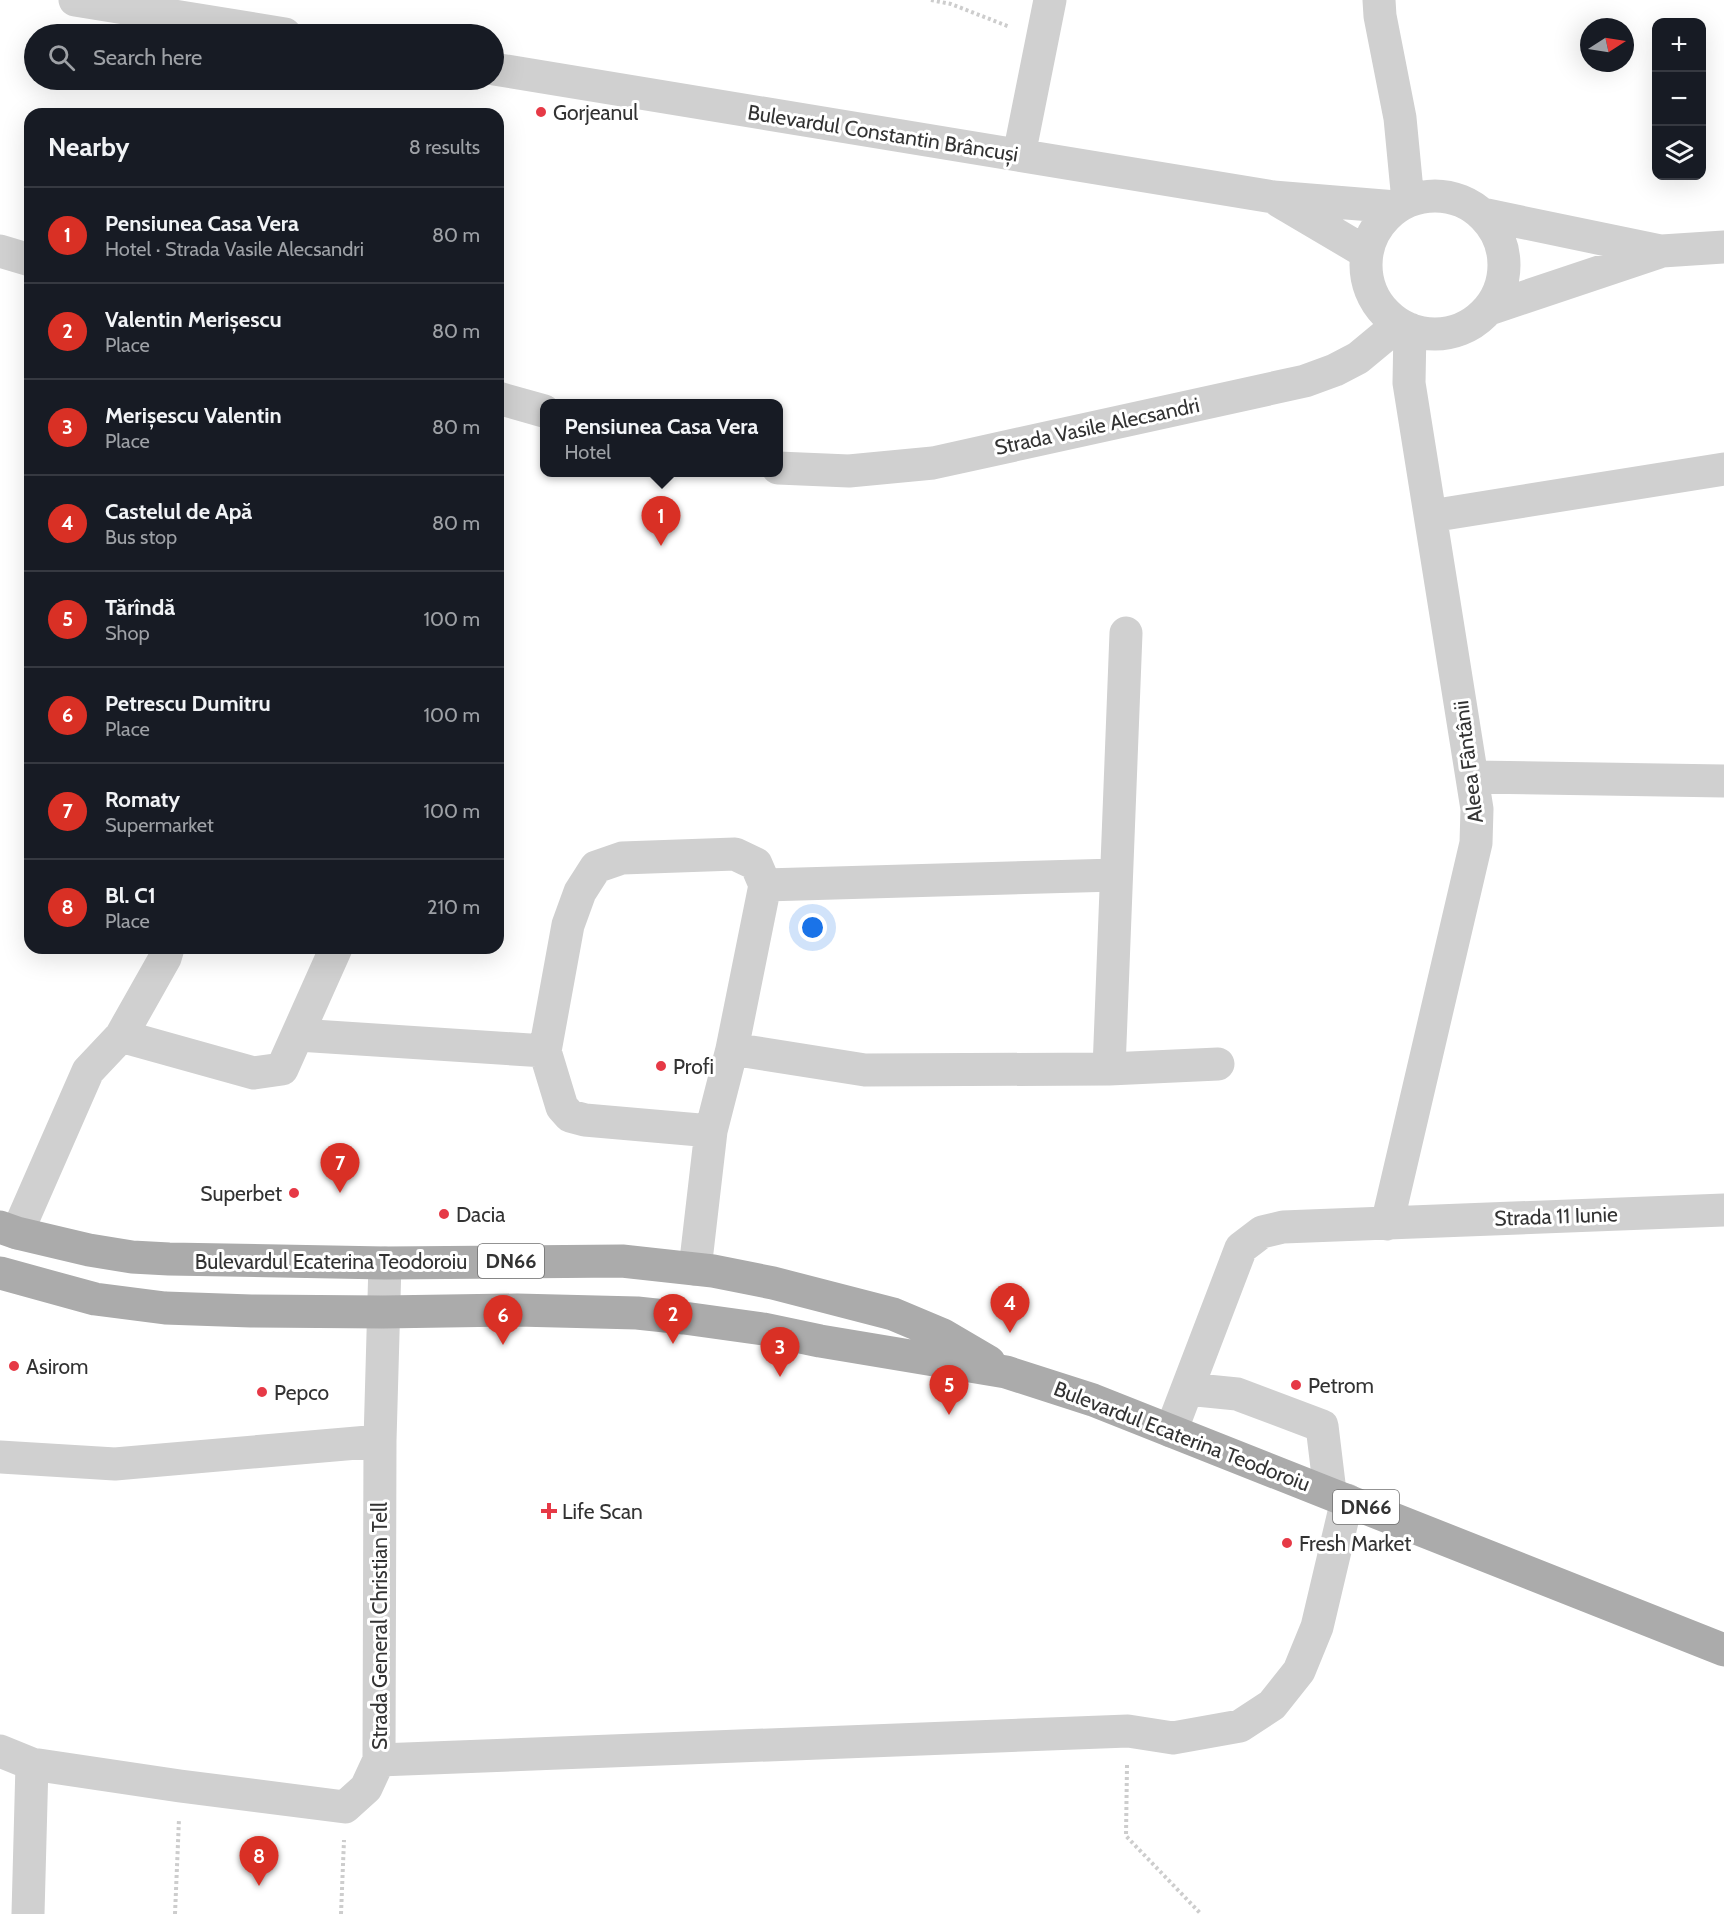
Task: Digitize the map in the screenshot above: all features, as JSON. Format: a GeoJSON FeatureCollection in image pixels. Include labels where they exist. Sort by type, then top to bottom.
{"type":"FeatureCollection","features":[{"type":"Feature","properties":{"kind":"main road","name":"Bulevardul Ecaterina Teodoroiu"},"geometry":{"type":"LineString","coordinates":[[8,1230],[89,1250],[132,1257],[223,1262],[622,1261],[713,1270],[893,1314],[943,1335],[1006,1372]]}},
{"type":"Feature","properties":{"kind":"main road","name":"Bulevardul Ecaterina Teodoroiu"},"geometry":{"type":"LineString","coordinates":[[0,1273],[95,1299],[165,1308],[383,1312],[517,1310],[684,1318],[762,1329],[1006,1372],[1093,1400],[1724,1650]]}},
{"type":"Feature","properties":{"kind":"street"},"geometry":{"type":"LineString","coordinates":[[75,0],[223,24]]}},
{"type":"Feature","properties":{"kind":"street"},"geometry":{"type":"LineString","coordinates":[[1019,155],[1050,0]]}},
{"type":"Feature","properties":{"kind":"street"},"geometry":{"type":"LineString","coordinates":[[1379,0],[1380,16],[1400,118],[1402,204]]}},
{"type":"Feature","properties":{"kind":"street","name":"Bulevardul Constantin Brâncuși"},"geometry":{"type":"LineString","coordinates":[[504,71],[1273,197],[1402,204]]}},
{"type":"Feature","properties":{"kind":"street"},"geometry":{"type":"LineString","coordinates":[[1400,118],[1446,196]]}},
{"type":"Feature","properties":{"kind":"street"},"geometry":{"type":"LineString","coordinates":[[1434,195],[1446,196],[1466,202],[1494,227],[1501,243],[1504,277],[1489,309],[1473,323],[1452,332],[1431,334],[1404,327],[1383,311],[1372,294],[1366,274],[1367,253],[1372,236],[1383,220],[1402,204],[1434,195]]}},
{"type":"Feature","properties":{"kind":"street","name":"Bulevardul Constantin Brâncuși"},"geometry":{"type":"LineString","coordinates":[[1273,197],[1367,253]]}},
{"type":"Feature","properties":{"kind":"street"},"geometry":{"type":"LineString","coordinates":[[1482,214],[1662,251],[1724,248]]}},
{"type":"Feature","properties":{"kind":"street"},"geometry":{"type":"LineString","coordinates":[[0,251],[24,258]]}},
{"type":"Feature","properties":{"kind":"street"},"geometry":{"type":"LineString","coordinates":[[1489,309],[1662,251]]}},
{"type":"Feature","properties":{"kind":"street","name":"Strada Vasile Alecsandri"},"geometry":{"type":"LineString","coordinates":[[783,468],[849,471],[933,462],[1305,381],[1335,370],[1358,358],[1404,327]]}},
{"type":"Feature","properties":{"kind":"street","name":"Aleea Fântânii"},"geometry":{"type":"LineString","coordinates":[[1387,1224],[1476,843],[1477,809],[1410,383],[1404,327]]}},
{"type":"Feature","properties":{"kind":"street"},"geometry":{"type":"LineString","coordinates":[[504,400],[540,410]]}},
{"type":"Feature","properties":{"kind":"street"},"geometry":{"type":"LineString","coordinates":[[1431,516],[1724,469]]}},
{"type":"Feature","properties":{"kind":"street"},"geometry":{"type":"LineString","coordinates":[[1109,1069],[1126,633]]}},
{"type":"Feature","properties":{"kind":"street"},"geometry":{"type":"LineString","coordinates":[[1473,777],[1724,781]]}},
{"type":"Feature","properties":{"kind":"street"},"geometry":{"type":"LineString","coordinates":[[695,1269],[711,1131],[732,1049],[765,885],[756,864],[735,854],[622,858],[596,867],[580,892],[568,925],[545,1052],[562,1107],[570,1116],[585,1120],[711,1131]]}},
{"type":"Feature","properties":{"kind":"street"},"geometry":{"type":"LineString","coordinates":[[765,885],[1116,875]]}},
{"type":"Feature","properties":{"kind":"street"},"geometry":{"type":"LineString","coordinates":[[8,1230],[88,1071],[122,1036],[166,954]]}},
{"type":"Feature","properties":{"kind":"street"},"geometry":{"type":"LineString","coordinates":[[122,1036],[254,1073],[282,1069],[333,954]]}},
{"type":"Feature","properties":{"kind":"street"},"geometry":{"type":"LineString","coordinates":[[298,1035],[545,1052]]}},
{"type":"Feature","properties":{"kind":"street"},"geometry":{"type":"LineString","coordinates":[[732,1049],[865,1070],[1109,1069],[1218,1064]]}},
{"type":"Feature","properties":{"kind":"street","name":"Strada 11 Iunie"},"geometry":{"type":"LineString","coordinates":[[1171,1431],[1241,1248],[1262,1232],[1283,1227],[1724,1210]]}},
{"type":"Feature","properties":{"kind":"street","name":"Strada General Christian Tell"},"geometry":{"type":"LineString","coordinates":[[345,1807],[366,1788],[379,1760],[380,1441],[384,1263]]}},
{"type":"Feature","properties":{"kind":"street"},"geometry":{"type":"LineString","coordinates":[[379,1760],[1128,1731],[1173,1738],[1240,1726],[1272,1705],[1299,1671],[1317,1627],[1339,1496],[1322,1426],[1237,1394],[1187,1389]]}},
{"type":"Feature","properties":{"kind":"street"},"geometry":{"type":"LineString","coordinates":[[0,1457],[115,1464],[380,1441]]}},
{"type":"Feature","properties":{"kind":"street"},"geometry":{"type":"LineString","coordinates":[[0,1751],[32,1764],[345,1807]]}},
{"type":"Feature","properties":{"kind":"street"},"geometry":{"type":"LineString","coordinates":[[28,1914],[32,1764]]}},
{"type":"Feature","properties":{"kind":"path"},"geometry":{"type":"LineString","coordinates":[[931,0],[951,4],[1042,39]]}},
{"type":"Feature","properties":{"kind":"path"},"geometry":{"type":"LineString","coordinates":[[1128,1731],[1126,1836],[1201,1914]]}},
{"type":"Feature","properties":{"kind":"path"},"geometry":{"type":"LineString","coordinates":[[176,1914],[180,1786]]}},
{"type":"Feature","properties":{"kind":"path"},"geometry":{"type":"LineString","coordinates":[[341,1914],[345,1807]]}},
{"type":"Feature","properties":{"kind":"place","name":"Gorjeanul"},"geometry":{"type":"Point","coordinates":[541,112]}},
{"type":"Feature","properties":{"kind":"place","name":"Pensiunea Casa Vera"},"geometry":{"type":"Point","coordinates":[661,546]}},
{"type":"Feature","properties":{"kind":"place","name":"Profi"},"geometry":{"type":"Point","coordinates":[661,1066]}},
{"type":"Feature","properties":{"kind":"place","name":"Superbet"},"geometry":{"type":"Point","coordinates":[294,1193]}},
{"type":"Feature","properties":{"kind":"place","name":"Romaty"},"geometry":{"type":"Point","coordinates":[340,1193]}},
{"type":"Feature","properties":{"kind":"place","name":"Dacia"},"geometry":{"type":"Point","coordinates":[444,1214]}},
{"type":"Feature","properties":{"kind":"place","name":"Castelul de Apă"},"geometry":{"type":"Point","coordinates":[1010,1333]}},
{"type":"Feature","properties":{"kind":"place","name":"Valentin Merișescu"},"geometry":{"type":"Point","coordinates":[673,1344]}},
{"type":"Feature","properties":{"kind":"place","name":"Petrescu Dumitru"},"geometry":{"type":"Point","coordinates":[503,1345]}},
{"type":"Feature","properties":{"kind":"place","name":"Asirom"},"geometry":{"type":"Point","coordinates":[14,1366]}},
{"type":"Feature","properties":{"kind":"place","name":"Merișescu Valentin"},"geometry":{"type":"Point","coordinates":[780,1377]}},
{"type":"Feature","properties":{"kind":"place","name":"Petrom"},"geometry":{"type":"Point","coordinates":[1296,1385]}},
{"type":"Feature","properties":{"kind":"place","name":"Pepco"},"geometry":{"type":"Point","coordinates":[262,1392]}},
{"type":"Feature","properties":{"kind":"place","name":"Tărîndă"},"geometry":{"type":"Point","coordinates":[949,1415]}},
{"type":"Feature","properties":{"kind":"place","name":"Life Scan"},"geometry":{"type":"Point","coordinates":[549,1511]}},
{"type":"Feature","properties":{"kind":"place","name":"Fresh Market"},"geometry":{"type":"Point","coordinates":[1287,1543]}},
{"type":"Feature","properties":{"kind":"place","name":"Bl. C1"},"geometry":{"type":"Point","coordinates":[259,1886]}}]}
